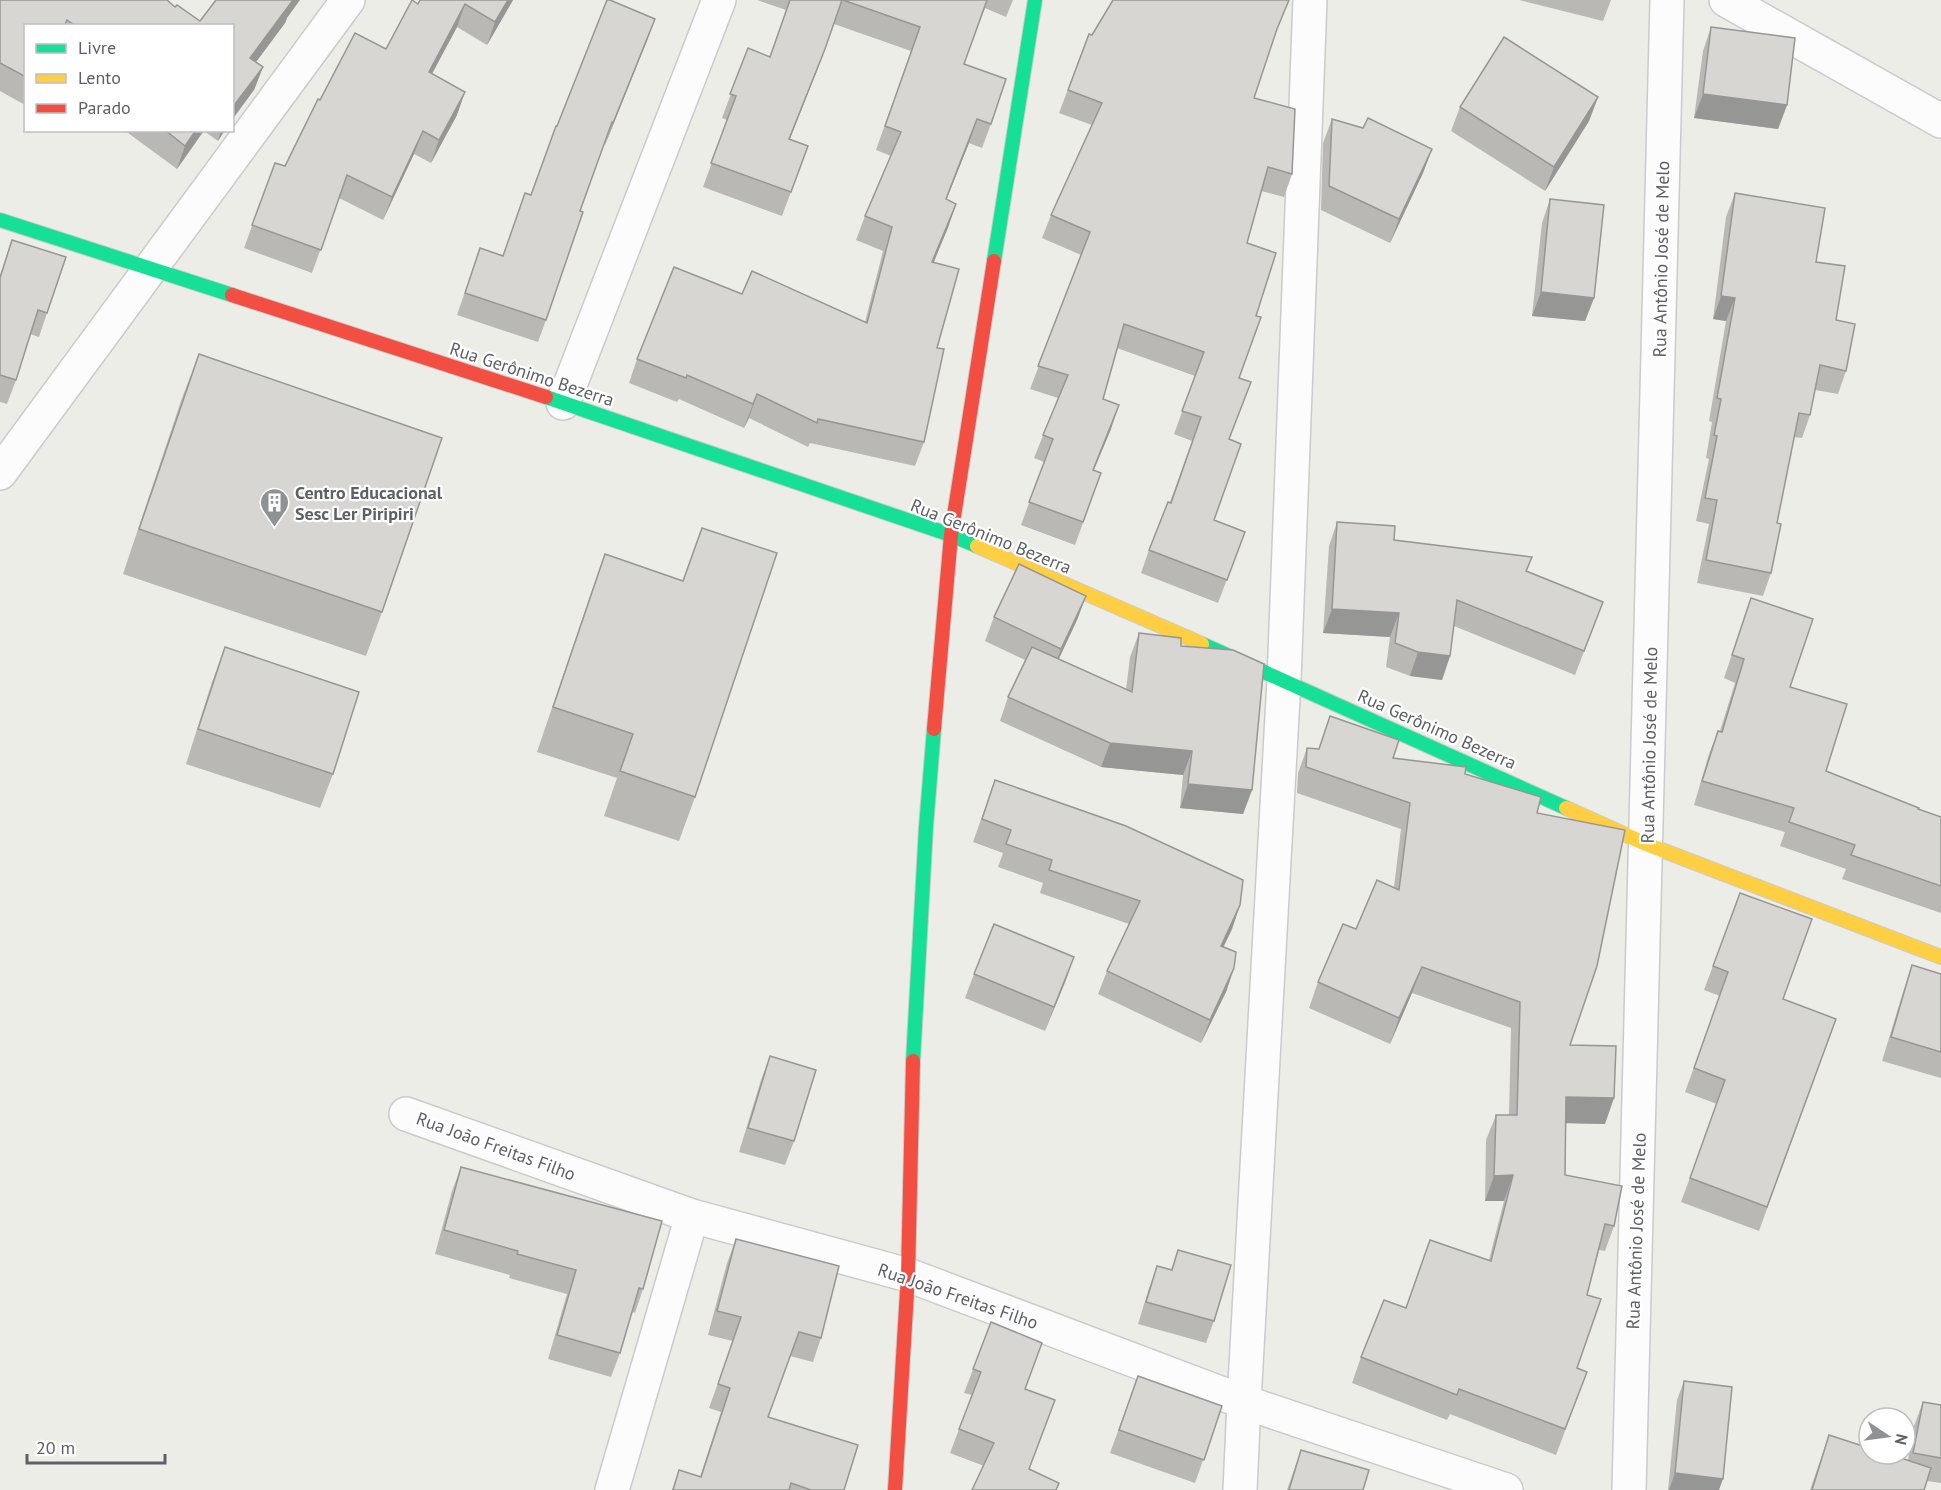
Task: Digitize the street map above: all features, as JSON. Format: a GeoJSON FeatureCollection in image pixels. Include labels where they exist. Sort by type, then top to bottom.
{"type":"FeatureCollection","features":[{"type":"Feature","properties":{"kind":"street"},"geometry":{"type":"LineString","coordinates":[[0,473],[348,0]]}},
{"type":"Feature","properties":{"kind":"street"},"geometry":{"type":"LineString","coordinates":[[563,403],[719,0]]}},
{"type":"Feature","properties":{"kind":"street"},"geometry":{"type":"LineString","coordinates":[[895,1490],[908,1275],[914,1021],[951,536],[1035,0]]}},
{"type":"Feature","properties":{"kind":"street"},"geometry":{"type":"LineString","coordinates":[[1240,1490],[1284,680],[1310,0]]}},
{"type":"Feature","properties":{"kind":"street","name":"Rua Antônio José de Melo"},"geometry":{"type":"LineString","coordinates":[[1629,1490],[1667,0]]}},
{"type":"Feature","properties":{"kind":"street"},"geometry":{"type":"LineString","coordinates":[[1726,0],[1941,121]]}},
{"type":"Feature","properties":{"kind":"street","name":"Rua Gerônimo Bezerra"},"geometry":{"type":"LineString","coordinates":[[0,219],[563,403],[951,536],[1284,680],[1646,844],[1941,957]]}},
{"type":"Feature","properties":{"kind":"street","name":"Rua João Freitas Filho"},"geometry":{"type":"LineString","coordinates":[[406,1114],[692,1216],[908,1275],[1244,1402],[1506,1490]]}},
{"type":"Feature","properties":{"kind":"street"},"geometry":{"type":"LineString","coordinates":[[612,1490],[692,1216]]}},
{"type":"Feature","properties":{"kind":"building"},"geometry":{"type":"Polygon","coordinates":[[[0,0],[167,0],[200,21],[216,0],[293,0],[250,58],[263,67],[234,105],[234,24],[73,24],[67,20],[65,24],[24,24],[24,76],[0,63],[0,0]]]}},
{"type":"Feature","properties":{"kind":"building"},"geometry":{"type":"Polygon","coordinates":[[[412,0],[418,4],[420,0],[508,0],[495,22],[465,4],[429,72],[465,92],[439,140],[423,131],[392,197],[347,175],[321,250],[252,225],[275,163],[285,166],[318,99],[320,100],[355,33],[386,49],[412,0]]]}},
{"type":"Feature","properties":{"kind":"building"},"geometry":{"type":"Polygon","coordinates":[[[607,0],[655,19],[612,122],[580,211],[583,212],[546,320],[465,293],[480,248],[503,256],[525,193],[531,195],[607,0]]]}},
{"type":"Feature","properties":{"kind":"building"},"geometry":{"type":"Polygon","coordinates":[[[790,0],[842,0],[789,139],[808,146],[791,192],[711,163],[736,96],[730,94],[748,48],[770,57],[790,0]]]}},
{"type":"Feature","properties":{"kind":"building"},"geometry":{"type":"Polygon","coordinates":[[[843,0],[987,0],[964,64],[1006,79],[991,124],[977,119],[946,199],[956,204],[932,262],[959,269],[937,348],[944,349],[924,442],[818,419],[817,423],[757,394],[753,404],[687,375],[686,378],[637,359],[674,267],[742,294],[752,271],[867,323],[892,227],[865,216],[901,132],[885,126],[920,27],[843,0]]]}},
{"type":"Feature","properties":{"kind":"building"},"geometry":{"type":"Polygon","coordinates":[[[1113,0],[1289,0],[1254,98],[1295,109],[1292,174],[1268,167],[1247,243],[1276,253],[1256,316],[1261,317],[1239,378],[1251,382],[1229,439],[1241,444],[1214,520],[1245,532],[1227,580],[1149,550],[1168,502],[1171,503],[1201,417],[1182,411],[1204,352],[1124,324],[1103,399],[1119,405],[1093,470],[1101,473],[1083,522],[1029,502],[1053,439],[1043,435],[1068,375],[1038,366],[1090,232],[1051,215],[1102,103],[1068,90],[1089,34],[1092,35],[1113,0]]]}},
{"type":"Feature","properties":{"kind":"building"},"geometry":{"type":"Polygon","coordinates":[[[1711,27],[1795,38],[1787,105],[1703,94],[1711,27]]]}},
{"type":"Feature","properties":{"kind":"building"},"geometry":{"type":"Polygon","coordinates":[[[1504,37],[1598,97],[1554,167],[1460,107],[1504,37]]]}},
{"type":"Feature","properties":{"kind":"building"},"geometry":{"type":"Polygon","coordinates":[[[1368,118],[1432,149],[1399,219],[1329,186],[1332,119],[1363,128],[1368,118]]]}},
{"type":"Feature","properties":{"kind":"building"},"geometry":{"type":"Polygon","coordinates":[[[168,132],[195,132],[185,146],[168,132]]]}},
{"type":"Feature","properties":{"kind":"building"},"geometry":{"type":"Polygon","coordinates":[[[1735,193],[1825,208],[1816,262],[1845,266],[1836,320],[1855,324],[1846,371],[1820,365],[1810,415],[1799,413],[1777,523],[1781,524],[1771,573],[1706,560],[1717,500],[1705,498],[1717,436],[1714,435],[1721,399],[1717,398],[1735,298],[1721,296],[1735,193]]]}},
{"type":"Feature","properties":{"kind":"building"},"geometry":{"type":"Polygon","coordinates":[[[1550,199],[1604,205],[1594,298],[1541,292],[1550,199]]]}},
{"type":"Feature","properties":{"kind":"building"},"geometry":{"type":"Polygon","coordinates":[[[12,240],[66,257],[47,313],[38,310],[16,380],[0,375],[0,278],[12,240]]]}},
{"type":"Feature","properties":{"kind":"building","name":"Centro Educacional Sesc Ler Piripiri"},"geometry":{"type":"Polygon","coordinates":[[[199,354],[442,438],[382,612],[139,529],[199,354]]]}},
{"type":"Feature","properties":{"kind":"building"},"geometry":{"type":"Polygon","coordinates":[[[1337,522],[1395,526],[1394,540],[1532,557],[1526,571],[1603,602],[1584,651],[1457,600],[1450,656],[1418,652],[1395,643],[1399,613],[1332,609],[1337,522]]]}},
{"type":"Feature","properties":{"kind":"building"},"geometry":{"type":"Polygon","coordinates":[[[702,528],[777,553],[695,797],[620,771],[633,734],[553,707],[605,554],[683,581],[702,528]]]}},
{"type":"Feature","properties":{"kind":"building"},"geometry":{"type":"Polygon","coordinates":[[[1019,564],[1086,596],[1061,649],[994,617],[1019,564]]]}},
{"type":"Feature","properties":{"kind":"building"},"geometry":{"type":"Polygon","coordinates":[[[1751,598],[1813,619],[1790,687],[1847,704],[1826,771],[1941,817],[1941,886],[1851,855],[1855,845],[1789,822],[1794,808],[1702,781],[1718,731],[1722,732],[1744,659],[1732,655],[1751,598]]]}},
{"type":"Feature","properties":{"kind":"building"},"geometry":{"type":"Polygon","coordinates":[[[1139,633],[1181,638],[1181,646],[1233,650],[1264,664],[1252,790],[1188,784],[1192,751],[1110,743],[1008,697],[1032,647],[1132,692],[1139,633]]]}},
{"type":"Feature","properties":{"kind":"building"},"geometry":{"type":"Polygon","coordinates":[[[225,647],[359,692],[333,774],[198,729],[225,647]]]}},
{"type":"Feature","properties":{"kind":"building"},"geometry":{"type":"Polygon","coordinates":[[[1330,716],[1399,740],[1393,758],[1466,767],[1465,774],[1541,797],[1537,813],[1625,830],[1597,966],[1570,1045],[1616,1046],[1614,1098],[1566,1097],[1565,1175],[1622,1186],[1614,1226],[1605,1224],[1587,1295],[1601,1299],[1577,1368],[1587,1372],[1565,1429],[1459,1389],[1457,1395],[1361,1357],[1384,1300],[1406,1308],[1430,1240],[1491,1261],[1513,1175],[1494,1176],[1496,1115],[1517,1115],[1520,1002],[1422,967],[1399,1018],[1318,982],[1343,924],[1356,929],[1377,880],[1399,890],[1410,803],[1306,767],[1307,748],[1319,749],[1330,716]]]}},
{"type":"Feature","properties":{"kind":"building"},"geometry":{"type":"Polygon","coordinates":[[[995,780],[1126,826],[1243,880],[1240,905],[1221,946],[1236,952],[1234,968],[1210,1020],[1107,971],[1140,901],[1049,870],[1052,860],[1006,844],[1011,830],[982,819],[995,780]]]}},
{"type":"Feature","properties":{"kind":"building"},"geometry":{"type":"Polygon","coordinates":[[[1740,893],[1812,919],[1783,999],[1836,1019],[1767,1207],[1690,1178],[1725,1080],[1694,1068],[1728,972],[1713,966],[1740,893]]]}},
{"type":"Feature","properties":{"kind":"building"},"geometry":{"type":"Polygon","coordinates":[[[994,924],[1074,957],[1054,1007],[974,974],[994,924]]]}},
{"type":"Feature","properties":{"kind":"building"},"geometry":{"type":"Polygon","coordinates":[[[1912,965],[1941,974],[1941,1052],[1891,1037],[1912,965]]]}},
{"type":"Feature","properties":{"kind":"building"},"geometry":{"type":"Polygon","coordinates":[[[770,1056],[816,1070],[794,1141],[748,1128],[770,1056]]]}},
{"type":"Feature","properties":{"kind":"building"},"geometry":{"type":"Polygon","coordinates":[[[461,1167],[662,1221],[643,1289],[639,1288],[620,1353],[557,1335],[576,1270],[444,1230],[461,1167]]]}},
{"type":"Feature","properties":{"kind":"building"},"geometry":{"type":"Polygon","coordinates":[[[736,1239],[839,1266],[821,1338],[799,1332],[768,1417],[858,1445],[844,1490],[811,1490],[791,1483],[789,1490],[673,1490],[679,1470],[701,1477],[730,1388],[718,1384],[741,1317],[717,1311],[736,1239]]]}},
{"type":"Feature","properties":{"kind":"building"},"geometry":{"type":"Polygon","coordinates":[[[1178,1250],[1231,1265],[1214,1321],[1146,1302],[1157,1266],[1172,1270],[1178,1250]]]}},
{"type":"Feature","properties":{"kind":"building"},"geometry":{"type":"Polygon","coordinates":[[[991,1322],[1042,1343],[1025,1389],[1055,1400],[1029,1469],[1059,1483],[1056,1490],[972,1490],[994,1443],[959,1429],[981,1372],[973,1369],[991,1322]]]}},
{"type":"Feature","properties":{"kind":"building"},"geometry":{"type":"Polygon","coordinates":[[[1138,1376],[1222,1406],[1204,1460],[1119,1430],[1138,1376]]]}},
{"type":"Feature","properties":{"kind":"building"},"geometry":{"type":"Polygon","coordinates":[[[1684,1381],[1732,1387],[1723,1479],[1675,1473],[1684,1381]]]}},
{"type":"Feature","properties":{"kind":"building"},"geometry":{"type":"Polygon","coordinates":[[[1923,1402],[1941,1405],[1941,1458],[1917,1454],[1917,1433],[1923,1402]]]}},
{"type":"Feature","properties":{"kind":"building"},"geometry":{"type":"Polygon","coordinates":[[[1829,1435],[1857,1444],[1857,1466],[1917,1466],[1917,1463],[1931,1468],[1924,1490],[1812,1490],[1829,1435]]]}},
{"type":"Feature","properties":{"kind":"building"},"geometry":{"type":"Polygon","coordinates":[[[1301,1450],[1369,1470],[1363,1490],[1289,1490],[1301,1450]]]}},
{"type":"Feature","properties":{"kind":"traffic: fast"},"geometry":{"type":"LineString","coordinates":[[994,261],[1035,0]]}},
{"type":"Feature","properties":{"kind":"traffic: fast"},"geometry":{"type":"LineString","coordinates":[[0,220],[232,295]]}},
{"type":"Feature","properties":{"kind":"traffic: fast"},"geometry":{"type":"LineString","coordinates":[[546,397],[951,535],[977,546]]}},
{"type":"Feature","properties":{"kind":"traffic: fast"},"geometry":{"type":"LineString","coordinates":[[1202,644],[1566,808]]}},
{"type":"Feature","properties":{"kind":"traffic: fast"},"geometry":{"type":"LineString","coordinates":[[913,1061],[934,729]]}},
{"type":"Feature","properties":{"kind":"traffic: slow"},"geometry":{"type":"LineString","coordinates":[[977,546],[1202,644]]}},
{"type":"Feature","properties":{"kind":"traffic: slow"},"geometry":{"type":"LineString","coordinates":[[1566,808],[1646,844],[1941,957]]}},
{"type":"Feature","properties":{"kind":"traffic: jam"},"geometry":{"type":"LineString","coordinates":[[934,729],[951,535],[994,261]]}},
{"type":"Feature","properties":{"kind":"traffic: jam"},"geometry":{"type":"LineString","coordinates":[[232,295],[546,397]]}},
{"type":"Feature","properties":{"kind":"traffic: jam"},"geometry":{"type":"LineString","coordinates":[[895,1490],[908,1275],[913,1061]]}},
{"type":"Feature","properties":{"kind":"place","name":"Centro Educacional Sesc Ler Piripiri"},"geometry":{"type":"Point","coordinates":[274,528]}}]}
